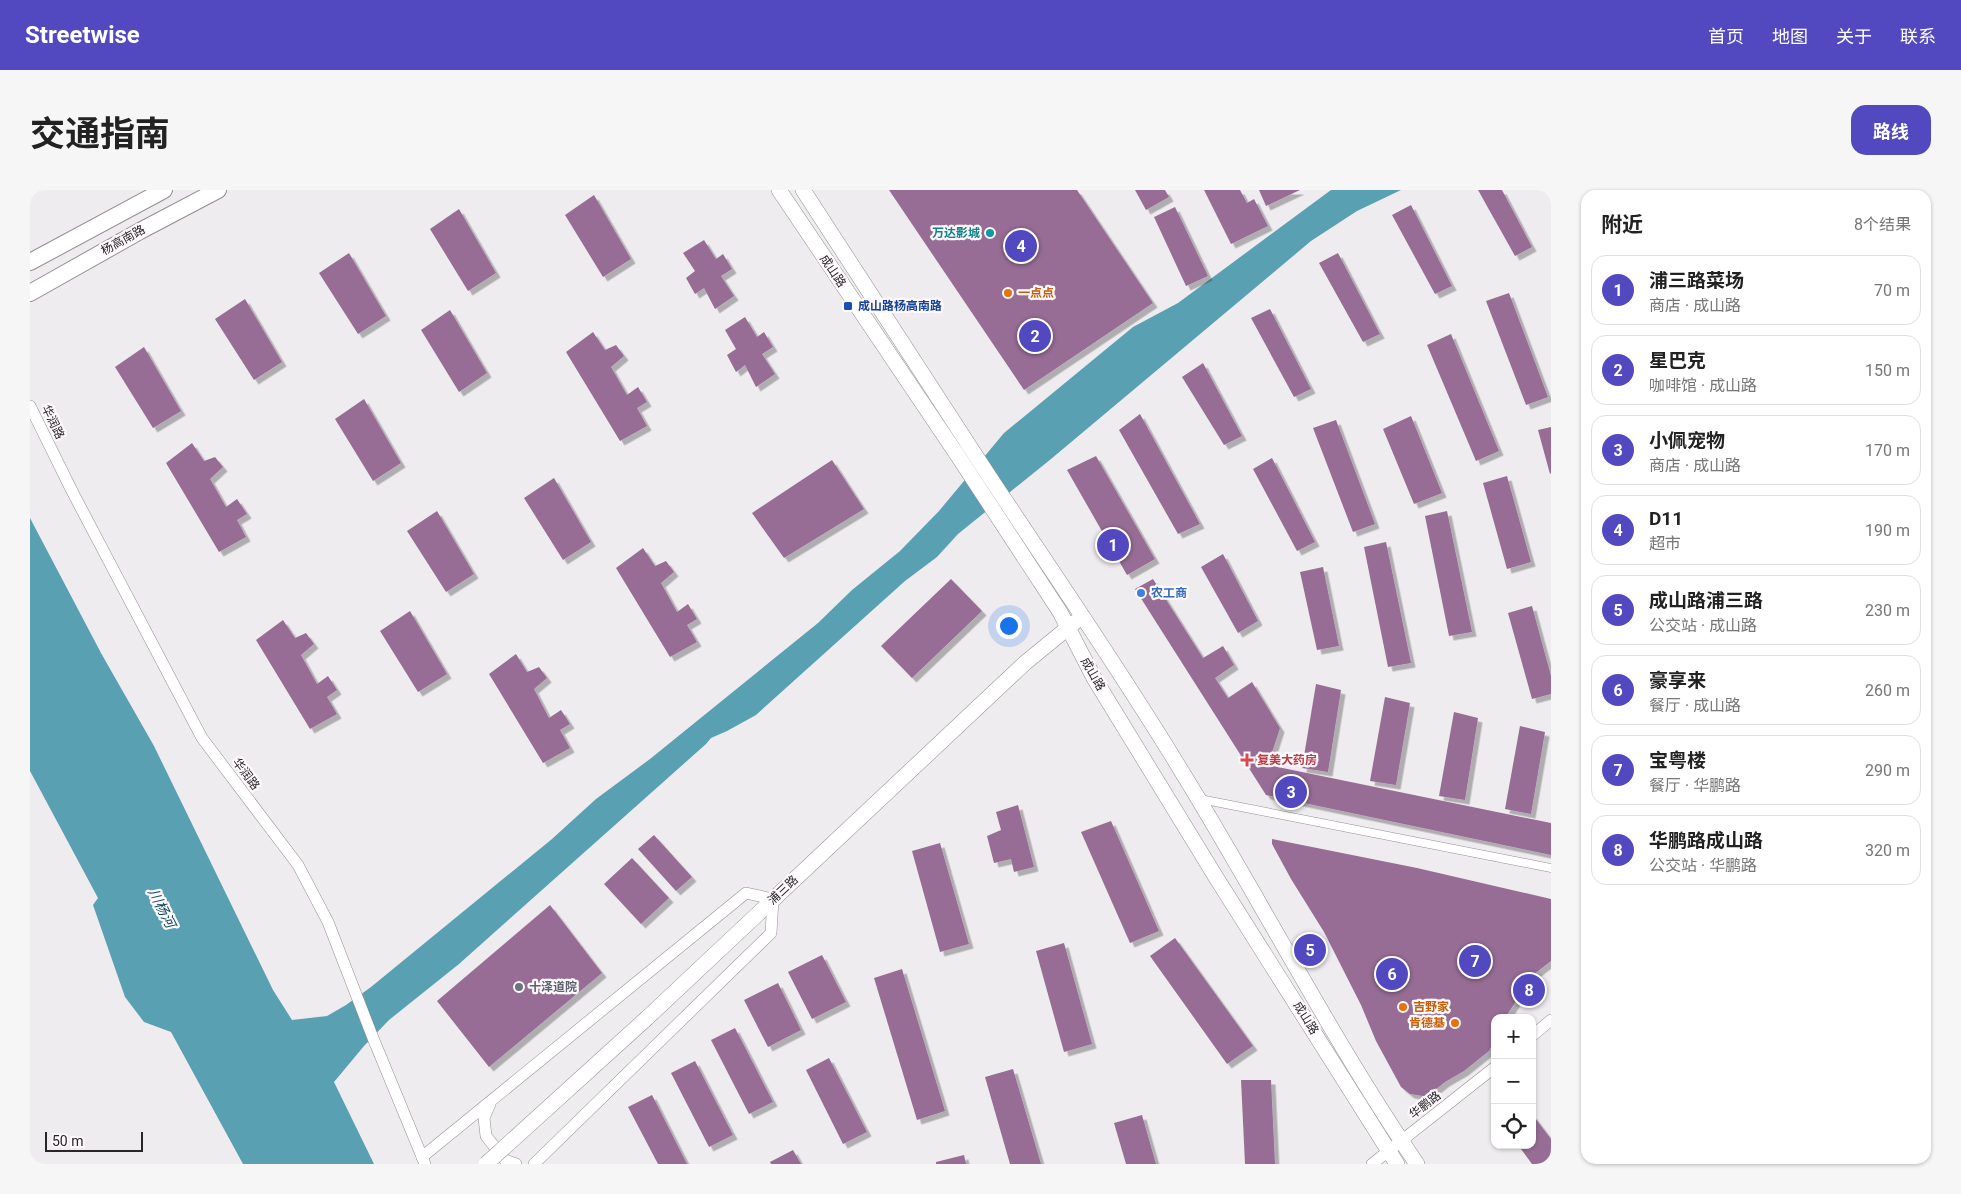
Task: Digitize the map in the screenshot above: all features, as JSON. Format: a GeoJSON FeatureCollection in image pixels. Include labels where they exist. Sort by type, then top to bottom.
{"type":"FeatureCollection","features":[{"type":"Feature","properties":{"kind":"main road","name":"杨高南路"},"geometry":{"type":"LineString","coordinates":[[30,262],[164,190]]}},
{"type":"Feature","properties":{"kind":"main road","name":"杨高南路"},"geometry":{"type":"LineString","coordinates":[[30,294],[140,231],[218,190]]}},
{"type":"Feature","properties":{"kind":"main road","name":"成山路"},"geometry":{"type":"LineString","coordinates":[[779,190],[999,505],[1082,616],[1114,663],[1199,799],[1294,960],[1316,1003],[1417,1164]]}},
{"type":"Feature","properties":{"kind":"main road","name":"成山路"},"geometry":{"type":"LineString","coordinates":[[803,190],[963,451]]}},
{"type":"Feature","properties":{"kind":"main road","name":"成山路"},"geometry":{"type":"LineString","coordinates":[[999,505],[1060,612],[1094,678],[1397,1164]]}},
{"type":"Feature","properties":{"kind":"main road","name":"浦三路"},"geometry":{"type":"LineString","coordinates":[[486,1164],[647,1018],[1025,663],[1082,616]]}},
{"type":"Feature","properties":{"kind":"street","name":"华润路"},"geometry":{"type":"LineString","coordinates":[[30,406],[73,493],[202,738],[298,865],[328,922],[424,1161]]}},
{"type":"Feature","properties":{"kind":"street"},"geometry":{"type":"LineString","coordinates":[[1199,799],[1551,868]]}},
{"type":"Feature","properties":{"kind":"street"},"geometry":{"type":"LineString","coordinates":[[424,1161],[492,1100],[746,893],[773,899],[771,933],[538,1160],[518,1164],[505,1160],[486,1136],[484,1118],[492,1100]]}},
{"type":"Feature","properties":{"kind":"street"},"geometry":{"type":"LineString","coordinates":[[1536,1033],[1551,1020]]}},
{"type":"Feature","properties":{"kind":"street","name":"华鹏路"},"geometry":{"type":"LineString","coordinates":[[1372,1164],[1491,1070]]}},
{"type":"Feature","properties":{"kind":"water","name":"川杨河"},"geometry":{"type":"Polygon","coordinates":[[[1331,190],[1401,190],[1357,211],[1311,241],[1051,459],[958,534],[937,557],[905,581],[756,715],[711,738],[459,964],[389,1020],[334,1082],[374,1164],[243,1164],[171,1032],[144,1022],[125,997],[93,905],[98,898],[30,771],[30,518],[101,653],[154,746],[273,990],[292,1020],[327,1016],[371,987],[552,839],[596,799],[650,759],[818,623],[852,590],[900,551],[939,511],[1004,433],[1133,327],[1178,303],[1331,190]]]}},
{"type":"Feature","properties":{"kind":"building"},"geometry":{"type":"Polygon","coordinates":[[[889,190],[1077,190],[1153,303],[1024,390],[889,190]]]}},
{"type":"Feature","properties":{"kind":"building"},"geometry":{"type":"Polygon","coordinates":[[[1135,190],[1165,190],[1169,197],[1146,210],[1135,190]]]}},
{"type":"Feature","properties":{"kind":"building"},"geometry":{"type":"Polygon","coordinates":[[[1204,190],[1240,190],[1247,203],[1254,199],[1268,226],[1231,244],[1204,190]]]}},
{"type":"Feature","properties":{"kind":"building"},"geometry":{"type":"Polygon","coordinates":[[[1259,190],[1300,190],[1266,206],[1259,190]]]}},
{"type":"Feature","properties":{"kind":"building"},"geometry":{"type":"Polygon","coordinates":[[[1478,190],[1502,190],[1532,247],[1515,256],[1478,190]]]}},
{"type":"Feature","properties":{"kind":"building"},"geometry":{"type":"Polygon","coordinates":[[[594,195],[631,259],[603,277],[565,215],[594,195]]]}},
{"type":"Feature","properties":{"kind":"building"},"geometry":{"type":"Polygon","coordinates":[[[1411,205],[1452,286],[1435,294],[1392,215],[1411,205]]]}},
{"type":"Feature","properties":{"kind":"building"},"geometry":{"type":"Polygon","coordinates":[[[1175,207],[1208,276],[1186,286],[1154,217],[1175,207]]]}},
{"type":"Feature","properties":{"kind":"building"},"geometry":{"type":"Polygon","coordinates":[[[459,209],[496,273],[468,291],[430,229],[459,209]]]}},
{"type":"Feature","properties":{"kind":"building"},"geometry":{"type":"Polygon","coordinates":[[[704,240],[716,259],[723,254],[732,269],[721,276],[734,296],[715,309],[704,288],[695,294],[686,278],[695,271],[683,253],[704,240]]]}},
{"type":"Feature","properties":{"kind":"building"},"geometry":{"type":"Polygon","coordinates":[[[349,253],[386,316],[358,334],[319,273],[349,253]]]}},
{"type":"Feature","properties":{"kind":"building"},"geometry":{"type":"Polygon","coordinates":[[[1338,253],[1380,334],[1363,342],[1319,263],[1338,253]]]}},
{"type":"Feature","properties":{"kind":"building"},"geometry":{"type":"Polygon","coordinates":[[[1509,293],[1548,397],[1526,405],[1486,301],[1509,293]]]}},
{"type":"Feature","properties":{"kind":"building"},"geometry":{"type":"Polygon","coordinates":[[[245,299],[282,362],[254,380],[215,319],[245,299]]]}},
{"type":"Feature","properties":{"kind":"building"},"geometry":{"type":"Polygon","coordinates":[[[1270,309],[1311,389],[1294,397],[1251,318],[1270,309]]]}},
{"type":"Feature","properties":{"kind":"building"},"geometry":{"type":"Polygon","coordinates":[[[450,310],[487,373],[459,392],[421,330],[450,310]]]}},
{"type":"Feature","properties":{"kind":"building"},"geometry":{"type":"Polygon","coordinates":[[[745,317],[757,337],[764,332],[773,347],[762,354],[775,374],[756,387],[745,365],[736,372],[727,355],[736,349],[725,330],[745,317]]]}},
{"type":"Feature","properties":{"kind":"building"},"geometry":{"type":"Polygon","coordinates":[[[593,332],[605,350],[616,345],[624,356],[611,367],[627,395],[638,387],[647,402],[637,408],[647,426],[620,441],[566,352],[593,332]]]}},
{"type":"Feature","properties":{"kind":"building"},"geometry":{"type":"Polygon","coordinates":[[[1451,334],[1499,451],[1476,461],[1427,345],[1451,334]]]}},
{"type":"Feature","properties":{"kind":"building"},"geometry":{"type":"Polygon","coordinates":[[[144,347],[181,411],[153,428],[115,367],[144,347]]]}},
{"type":"Feature","properties":{"kind":"building"},"geometry":{"type":"Polygon","coordinates":[[[1203,363],[1242,436],[1224,445],[1182,377],[1203,363]]]}},
{"type":"Feature","properties":{"kind":"building"},"geometry":{"type":"Polygon","coordinates":[[[364,399],[401,463],[373,481],[335,419],[364,399]]]}},
{"type":"Feature","properties":{"kind":"building"},"geometry":{"type":"Polygon","coordinates":[[[1140,414],[1200,524],[1178,534],[1119,430],[1140,414]]]}},
{"type":"Feature","properties":{"kind":"building"},"geometry":{"type":"Polygon","coordinates":[[[1411,416],[1442,493],[1414,504],[1383,429],[1411,416]]]}},
{"type":"Feature","properties":{"kind":"building"},"geometry":{"type":"Polygon","coordinates":[[[1336,420],[1375,524],[1353,532],[1313,428],[1336,420]]]}},
{"type":"Feature","properties":{"kind":"building"},"geometry":{"type":"Polygon","coordinates":[[[1551,427],[1551,473],[1550,474],[1538,430],[1551,427]]]}},
{"type":"Feature","properties":{"kind":"building"},"geometry":{"type":"Polygon","coordinates":[[[192,443],[204,461],[215,457],[223,467],[210,479],[226,507],[237,499],[247,514],[237,520],[246,537],[219,552],[166,463],[192,443]]]}},
{"type":"Feature","properties":{"kind":"building"},"geometry":{"type":"Polygon","coordinates":[[[1096,456],[1155,559],[1127,575],[1067,470],[1096,456]]]}},
{"type":"Feature","properties":{"kind":"building"},"geometry":{"type":"Polygon","coordinates":[[[1272,458],[1315,542],[1297,551],[1253,469],[1272,458]]]}},
{"type":"Feature","properties":{"kind":"building"},"geometry":{"type":"Polygon","coordinates":[[[832,460],[864,509],[784,558],[752,513],[832,460]]]}},
{"type":"Feature","properties":{"kind":"building"},"geometry":{"type":"Polygon","coordinates":[[[1507,476],[1531,562],[1507,569],[1483,483],[1507,476]]]}},
{"type":"Feature","properties":{"kind":"building"},"geometry":{"type":"Polygon","coordinates":[[[554,478],[591,542],[563,560],[524,498],[554,478]]]}},
{"type":"Feature","properties":{"kind":"building"},"geometry":{"type":"Polygon","coordinates":[[[437,511],[474,574],[446,592],[407,531],[437,511]]]}},
{"type":"Feature","properties":{"kind":"building"},"geometry":{"type":"Polygon","coordinates":[[[1447,511],[1472,632],[1449,636],[1425,516],[1447,511]]]}},
{"type":"Feature","properties":{"kind":"building"},"geometry":{"type":"Polygon","coordinates":[[[1386,542],[1411,663],[1388,667],[1364,547],[1386,542]]]}},
{"type":"Feature","properties":{"kind":"building"},"geometry":{"type":"Polygon","coordinates":[[[643,548],[655,566],[666,561],[674,572],[661,583],[677,612],[688,604],[697,619],[687,625],[697,642],[670,657],[616,568],[643,548]]]}},
{"type":"Feature","properties":{"kind":"building"},"geometry":{"type":"Polygon","coordinates":[[[1223,554],[1258,621],[1238,633],[1201,567],[1223,554]]]}},
{"type":"Feature","properties":{"kind":"building"},"geometry":{"type":"Polygon","coordinates":[[[1323,567],[1339,646],[1317,650],[1300,572],[1323,567]]]}},
{"type":"Feature","properties":{"kind":"building"},"geometry":{"type":"Polygon","coordinates":[[[951,579],[982,611],[912,678],[881,646],[951,579]]]}},
{"type":"Feature","properties":{"kind":"building"},"geometry":{"type":"Polygon","coordinates":[[[1153,579],[1203,658],[1223,646],[1234,665],[1215,678],[1228,698],[1252,682],[1280,728],[1268,765],[1551,823],[1551,855],[1266,795],[1135,589],[1153,579]]]}},
{"type":"Feature","properties":{"kind":"building"},"geometry":{"type":"Polygon","coordinates":[[[1532,606],[1551,676],[1551,694],[1532,699],[1508,613],[1532,606]]]}},
{"type":"Feature","properties":{"kind":"building"},"geometry":{"type":"Polygon","coordinates":[[[410,611],[447,674],[418,692],[380,631],[410,611]]]}},
{"type":"Feature","properties":{"kind":"building"},"geometry":{"type":"Polygon","coordinates":[[[283,620],[295,638],[306,633],[314,644],[301,655],[317,684],[328,676],[337,690],[327,697],[337,714],[310,729],[256,640],[283,620]]]}},
{"type":"Feature","properties":{"kind":"building"},"geometry":{"type":"Polygon","coordinates":[[[516,654],[527,672],[539,667],[547,678],[534,689],[549,718],[561,710],[570,724],[560,730],[570,748],[543,763],[489,674],[516,654]]]}},
{"type":"Feature","properties":{"kind":"building"},"geometry":{"type":"Polygon","coordinates":[[[1316,684],[1341,690],[1328,772],[1302,768],[1316,684]]]}},
{"type":"Feature","properties":{"kind":"building"},"geometry":{"type":"Polygon","coordinates":[[[1385,697],[1410,703],[1396,785],[1370,781],[1385,697]]]}},
{"type":"Feature","properties":{"kind":"building"},"geometry":{"type":"Polygon","coordinates":[[[1454,712],[1478,718],[1465,800],[1439,796],[1454,712]]]}},
{"type":"Feature","properties":{"kind":"building"},"geometry":{"type":"Polygon","coordinates":[[[1520,726],[1545,732],[1531,814],[1505,809],[1520,726]]]}},
{"type":"Feature","properties":{"kind":"building"},"geometry":{"type":"Polygon","coordinates":[[[1018,805],[1034,867],[1014,872],[1011,859],[994,863],[987,836],[1001,830],[996,812],[1018,805]]]}},
{"type":"Feature","properties":{"kind":"building"},"geometry":{"type":"Polygon","coordinates":[[[1111,821],[1159,931],[1130,943],[1081,832],[1111,821]]]}},
{"type":"Feature","properties":{"kind":"building"},"geometry":{"type":"Polygon","coordinates":[[[654,835],[692,877],[676,891],[638,849],[654,835]]]}},
{"type":"Feature","properties":{"kind":"building"},"geometry":{"type":"Polygon","coordinates":[[[1272,839],[1417,868],[1551,899],[1551,961],[1533,975],[1508,1014],[1491,1014],[1491,1047],[1489,1051],[1430,1094],[1423,1096],[1410,1094],[1401,1087],[1376,1041],[1361,1005],[1324,932],[1272,844],[1272,839]]]}},
{"type":"Feature","properties":{"kind":"building"},"geometry":{"type":"Polygon","coordinates":[[[940,843],[969,944],[940,952],[912,851],[940,843]]]}},
{"type":"Feature","properties":{"kind":"building"},"geometry":{"type":"Polygon","coordinates":[[[632,858],[669,898],[641,924],[604,884],[632,858]]]}},
{"type":"Feature","properties":{"kind":"building","name":"十泽道院"},"geometry":{"type":"Polygon","coordinates":[[[550,905],[602,973],[489,1067],[437,1001],[550,905]]]}},
{"type":"Feature","properties":{"kind":"building"},"geometry":{"type":"Polygon","coordinates":[[[1175,938],[1253,1046],[1227,1064],[1150,956],[1175,938]]]}},
{"type":"Feature","properties":{"kind":"building"},"geometry":{"type":"Polygon","coordinates":[[[1064,943],[1092,1044],[1064,1052],[1036,951],[1064,943]]]}},
{"type":"Feature","properties":{"kind":"building"},"geometry":{"type":"Polygon","coordinates":[[[822,955],[846,1002],[812,1019],[788,972],[822,955]]]}},
{"type":"Feature","properties":{"kind":"building"},"geometry":{"type":"Polygon","coordinates":[[[902,969],[945,1111],[917,1120],[874,978],[902,969]]]}},
{"type":"Feature","properties":{"kind":"building"},"geometry":{"type":"Polygon","coordinates":[[[778,983],[801,1030],[768,1047],[744,1000],[778,983]]]}},
{"type":"Feature","properties":{"kind":"building"},"geometry":{"type":"Polygon","coordinates":[[[735,1028],[773,1102],[749,1114],[711,1040],[735,1028]]]}},
{"type":"Feature","properties":{"kind":"building"},"geometry":{"type":"Polygon","coordinates":[[[829,1058],[867,1132],[843,1144],[806,1070],[829,1058]]]}},
{"type":"Feature","properties":{"kind":"building"},"geometry":{"type":"Polygon","coordinates":[[[695,1061],[733,1135],[709,1147],[671,1073],[695,1061]]]}},
{"type":"Feature","properties":{"kind":"building"},"geometry":{"type":"Polygon","coordinates":[[[1013,1069],[1041,1164],[1010,1164],[985,1077],[1013,1069]]]}},
{"type":"Feature","properties":{"kind":"building"},"geometry":{"type":"Polygon","coordinates":[[[1241,1080],[1271,1080],[1275,1164],[1245,1164],[1241,1080]]]}},
{"type":"Feature","properties":{"kind":"building"},"geometry":{"type":"Polygon","coordinates":[[[652,1095],[687,1164],[658,1164],[628,1107],[652,1095]]]}},
{"type":"Feature","properties":{"kind":"building"},"geometry":{"type":"Polygon","coordinates":[[[1142,1115],[1156,1164],[1126,1164],[1114,1123],[1142,1115]]]}},
{"type":"Feature","properties":{"kind":"building"},"geometry":{"type":"Polygon","coordinates":[[[1536,1119],[1551,1139],[1551,1157],[1541,1164],[1532,1164],[1521,1149],[1536,1149],[1536,1119]]]}},
{"type":"Feature","properties":{"kind":"building"},"geometry":{"type":"Polygon","coordinates":[[[793,1150],[801,1164],[771,1164],[770,1162],[793,1150]]]}},
{"type":"Feature","properties":{"kind":"building"},"geometry":{"type":"Polygon","coordinates":[[[964,1155],[966,1164],[936,1164],[936,1162],[964,1155]]]}},
{"type":"Feature","properties":{"kind":"place","name":"万达影城"},"geometry":{"type":"Point","coordinates":[990,233]}},
{"type":"Feature","properties":{"kind":"place","name":"D11"},"geometry":{"type":"Point","coordinates":[1021,246]}},
{"type":"Feature","properties":{"kind":"place","name":"一点点"},"geometry":{"type":"Point","coordinates":[1008,293]}},
{"type":"Feature","properties":{"kind":"place","name":"成山路杨高南路"},"geometry":{"type":"Point","coordinates":[848,306]}},
{"type":"Feature","properties":{"kind":"place","name":"星巴克"},"geometry":{"type":"Point","coordinates":[1035,336]}},
{"type":"Feature","properties":{"kind":"place","name":"浦三路菜场"},"geometry":{"type":"Point","coordinates":[1113,545]}},
{"type":"Feature","properties":{"kind":"place","name":"农工商"},"geometry":{"type":"Point","coordinates":[1141,593]}},
{"type":"Feature","properties":{"kind":"place","name":"复美大药房"},"geometry":{"type":"Point","coordinates":[1247,760]}},
{"type":"Feature","properties":{"kind":"place","name":"小佩宠物"},"geometry":{"type":"Point","coordinates":[1291,792]}},
{"type":"Feature","properties":{"kind":"place","name":"成山路浦三路"},"geometry":{"type":"Point","coordinates":[1310,950]}},
{"type":"Feature","properties":{"kind":"place","name":"宝粤楼"},"geometry":{"type":"Point","coordinates":[1475,961]}},
{"type":"Feature","properties":{"kind":"place","name":"豪享来"},"geometry":{"type":"Point","coordinates":[1392,974]}},
{"type":"Feature","properties":{"kind":"place","name":"十泽道院"},"geometry":{"type":"Point","coordinates":[519,987]}},
{"type":"Feature","properties":{"kind":"place","name":"华鹏路成山路"},"geometry":{"type":"Point","coordinates":[1529,990]}},
{"type":"Feature","properties":{"kind":"place","name":"吉野家"},"geometry":{"type":"Point","coordinates":[1403,1007]}},
{"type":"Feature","properties":{"kind":"place","name":"肯德基"},"geometry":{"type":"Point","coordinates":[1455,1023]}}]}
